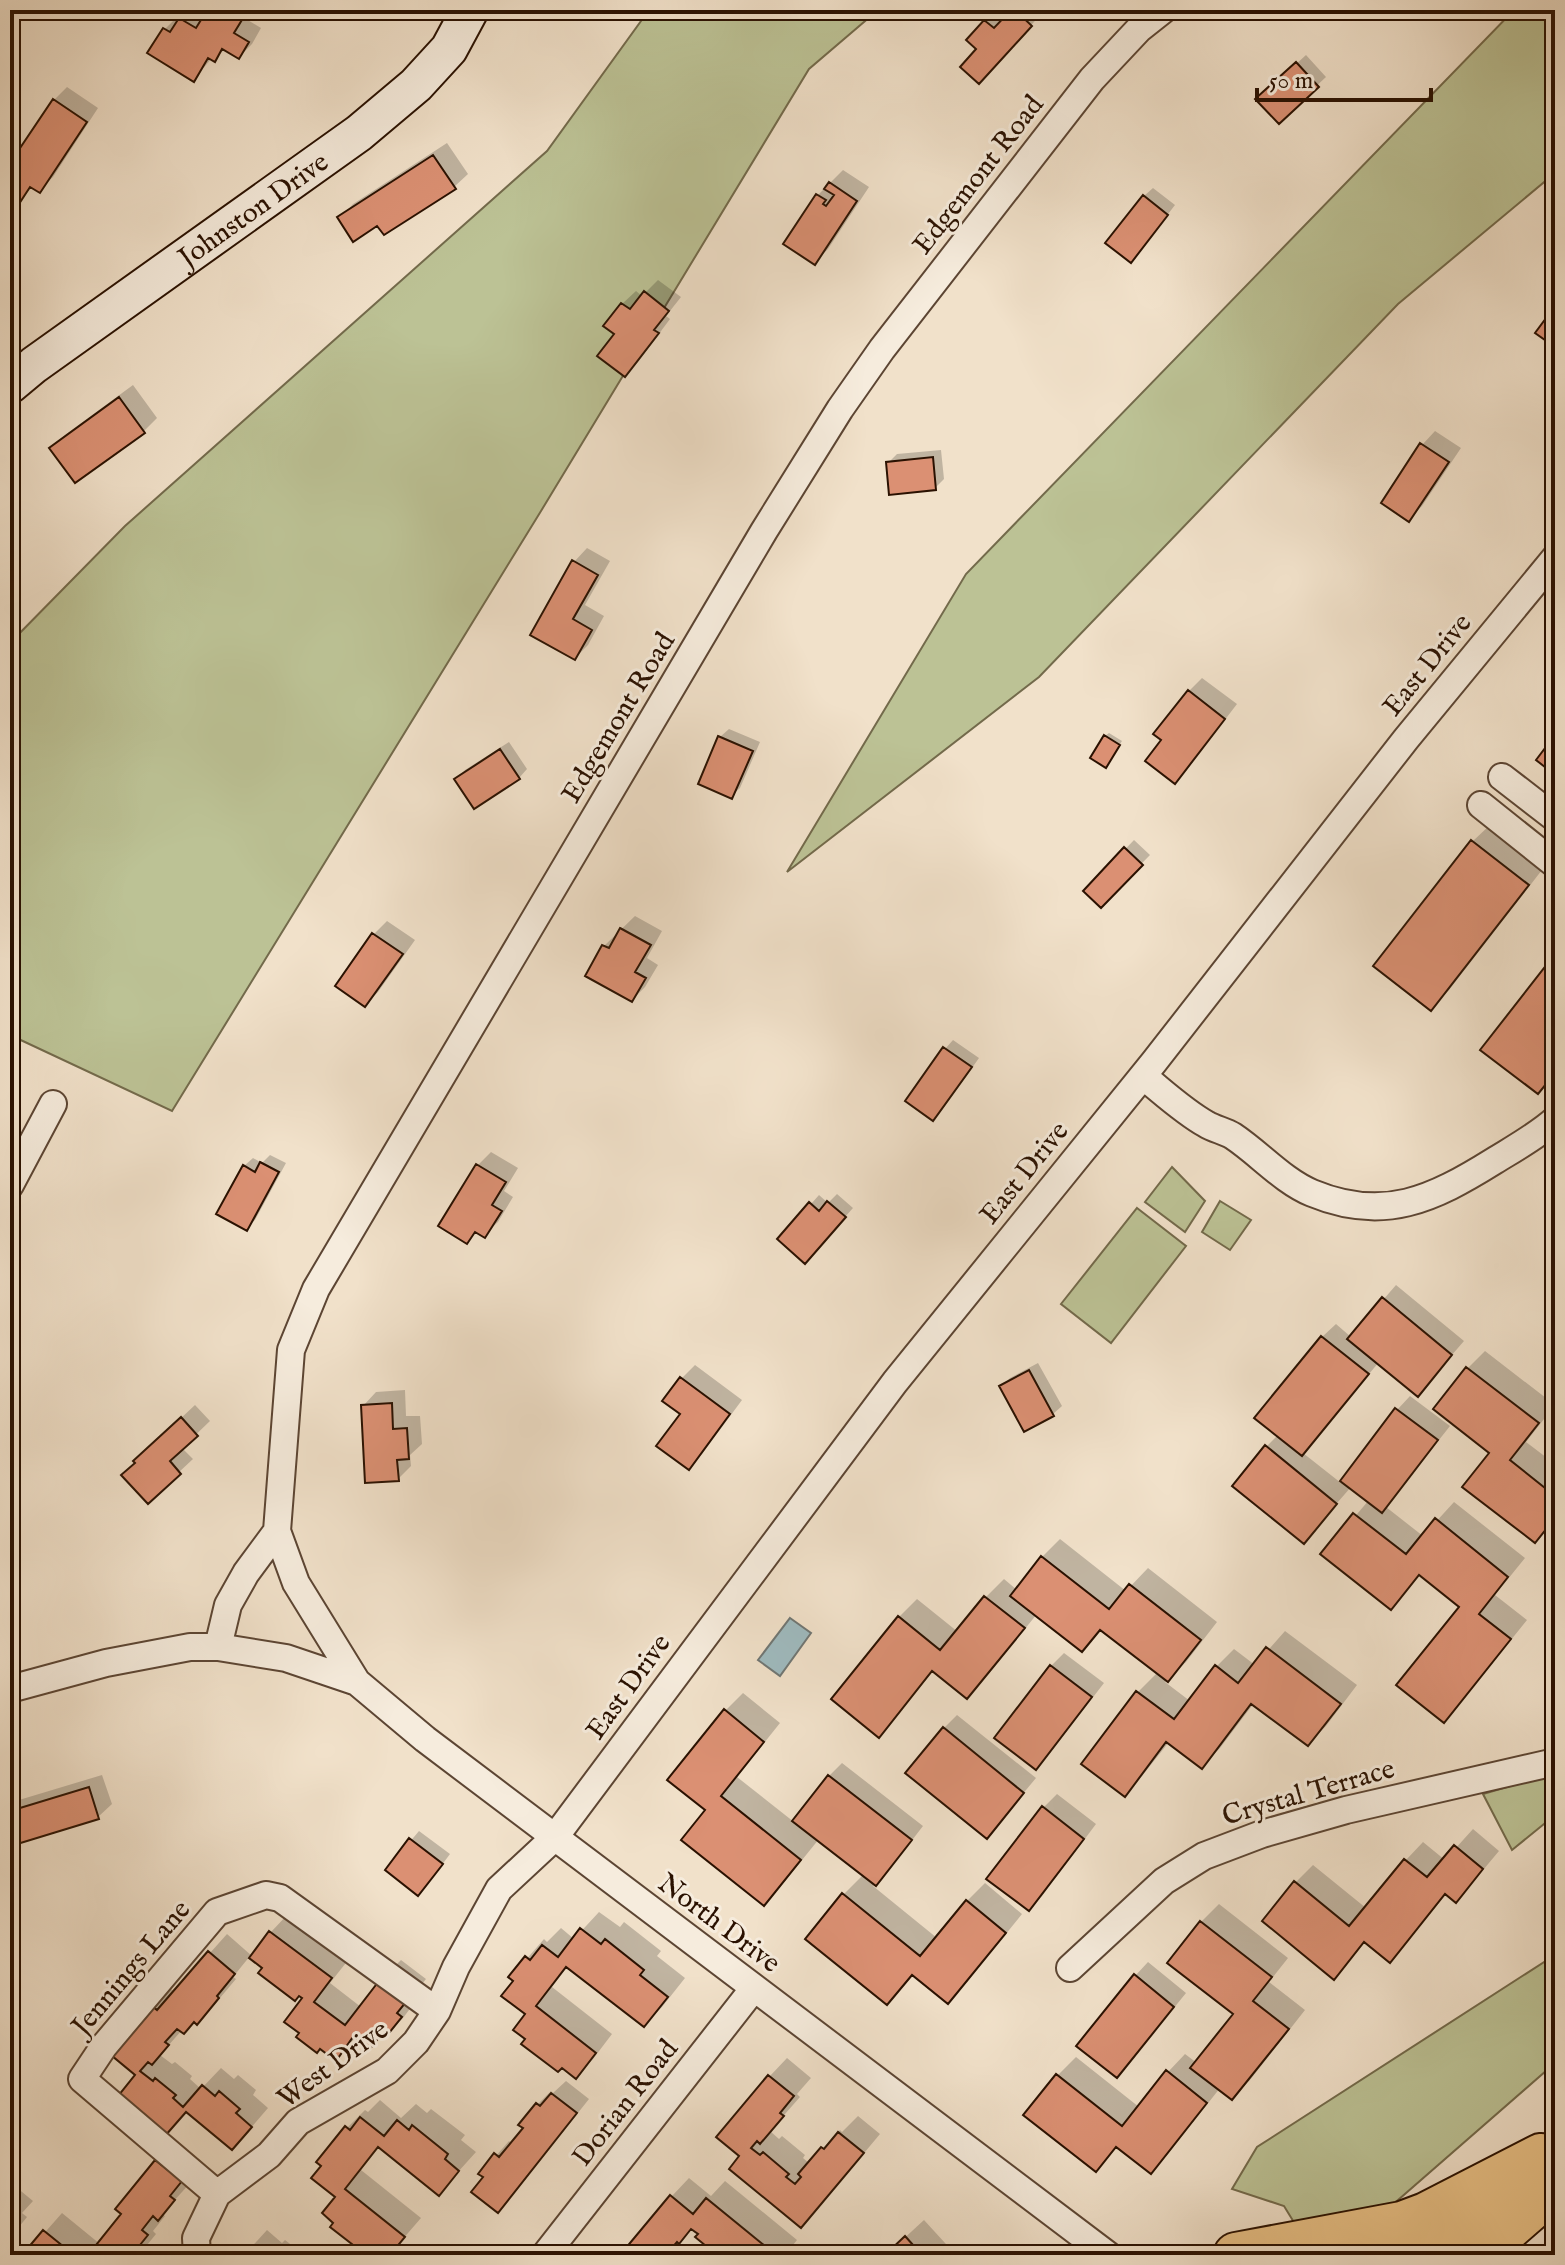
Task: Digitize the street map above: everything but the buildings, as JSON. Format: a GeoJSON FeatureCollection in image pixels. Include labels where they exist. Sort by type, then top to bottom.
{"type":"FeatureCollection","features":[{"type":"Feature","properties":{"kind":"highway"},"geometry":{"type":"LineString","coordinates":[[1235,2255],[1402,2224],[1550,2162]]}},
{"type":"Feature","properties":{"kind":"highway"},"geometry":{"type":"LineString","coordinates":[[1427,2255],[1550,2162]]}},
{"type":"Feature","properties":{"kind":"highway"},"geometry":{"type":"LineString","coordinates":[[1477,2255],[1550,2162]]}},
{"type":"Feature","properties":{"kind":"street","name":"Johnston Drive"},"geometry":{"type":"LineString","coordinates":[[10,385],[359,133],[416,85],[449,49],[470,10]]}},
{"type":"Feature","properties":{"kind":"street","name":"Edgemont Road"},"geometry":{"type":"LineString","coordinates":[[357,1682],[296,1583],[277,1531],[291,1350],[316,1289],[764,531],[840,409],[882,349],[1092,79],[1139,29],[1163,10]]}},
{"type":"Feature","properties":{"kind":"street","name":"East Drive"},"geometry":{"type":"LineString","coordinates":[[555,1837],[895,1382],[1148,1069],[1406,739],[1555,558]]}},
{"type":"Feature","properties":{"kind":"street"},"geometry":{"type":"LineString","coordinates":[[1502,777],[1555,818]]}},
{"type":"Feature","properties":{"kind":"street"},"geometry":{"type":"LineString","coordinates":[[1481,805],[1555,864]]}},
{"type":"Feature","properties":{"kind":"street"},"geometry":{"type":"LineString","coordinates":[[1148,1069],[1218,1113],[1231,1134],[1283,1175],[1311,1193],[1350,1206],[1379,1208],[1422,1200],[1482,1168],[1555,1120]]}},
{"type":"Feature","properties":{"kind":"street"},"geometry":{"type":"LineString","coordinates":[[10,1185],[53,1104]]}},
{"type":"Feature","properties":{"kind":"street"},"geometry":{"type":"LineString","coordinates":[[218,1647],[228,1605],[246,1573],[277,1531]]}},
{"type":"Feature","properties":{"kind":"street","name":"North Drive"},"geometry":{"type":"LineString","coordinates":[[10,1689],[106,1663],[190,1647],[218,1647],[286,1658],[357,1682],[425,1739],[1108,2255]]}},
{"type":"Feature","properties":{"kind":"street","name":"Crystal Terrace"},"geometry":{"type":"LineString","coordinates":[[1070,1968],[1164,1881],[1204,1856],[1262,1834],[1346,1810],[1555,1762]]}},
{"type":"Feature","properties":{"kind":"street","name":"West Drive"},"geometry":{"type":"LineString","coordinates":[[197,2255],[196,2238],[217,2194],[269,2155],[298,2122],[387,2071],[416,2042],[437,2011],[456,1967],[499,1889],[555,1837]]}},
{"type":"Feature","properties":{"kind":"street","name":"Jennings Lane"},"geometry":{"type":"LineString","coordinates":[[217,2194],[82,2079],[104,2046],[217,1912],[266,1895],[280,1898],[437,2011]]}},
{"type":"Feature","properties":{"kind":"street","name":"Dorian Road"},"geometry":{"type":"LineString","coordinates":[[545,2255],[754,1988]]}},
{"type":"Feature","properties":{"kind":"green space"},"geometry":{"type":"Polygon","coordinates":[[[649,10],[878,10],[809,69],[172,1111],[10,1035],[10,643],[125,526],[547,151],[649,10]]]}},
{"type":"Feature","properties":{"kind":"green space"},"geometry":{"type":"Polygon","coordinates":[[[1514,10],[1555,10],[1555,173],[1398,304],[1039,677],[787,872],[966,574],[1514,10]]]}},
{"type":"Feature","properties":{"kind":"green space"},"geometry":{"type":"Polygon","coordinates":[[[1172,1167],[1205,1201],[1185,1232],[1145,1202],[1172,1167]]]}},
{"type":"Feature","properties":{"kind":"green space"},"geometry":{"type":"Polygon","coordinates":[[[1220,1201],[1251,1220],[1230,1250],[1202,1232],[1220,1201]]]}},
{"type":"Feature","properties":{"kind":"green space"},"geometry":{"type":"Polygon","coordinates":[[[1137,1208],[1186,1246],[1111,1343],[1061,1304],[1137,1208]]]}},
{"type":"Feature","properties":{"kind":"green space"},"geometry":{"type":"Polygon","coordinates":[[[1555,1773],[1555,1815],[1512,1850],[1483,1794],[1555,1773]]]}},
{"type":"Feature","properties":{"kind":"green space"},"geometry":{"type":"Polygon","coordinates":[[[1555,1955],[1555,2063],[1335,2255],[1314,2255],[1284,2206],[1232,2189],[1257,2147],[1555,1955]]]}},
{"type":"Feature","properties":{"kind":"water"},"geometry":{"type":"Polygon","coordinates":[[[790,1618],[811,1633],[780,1676],[758,1660],[790,1618]]]}}]}
